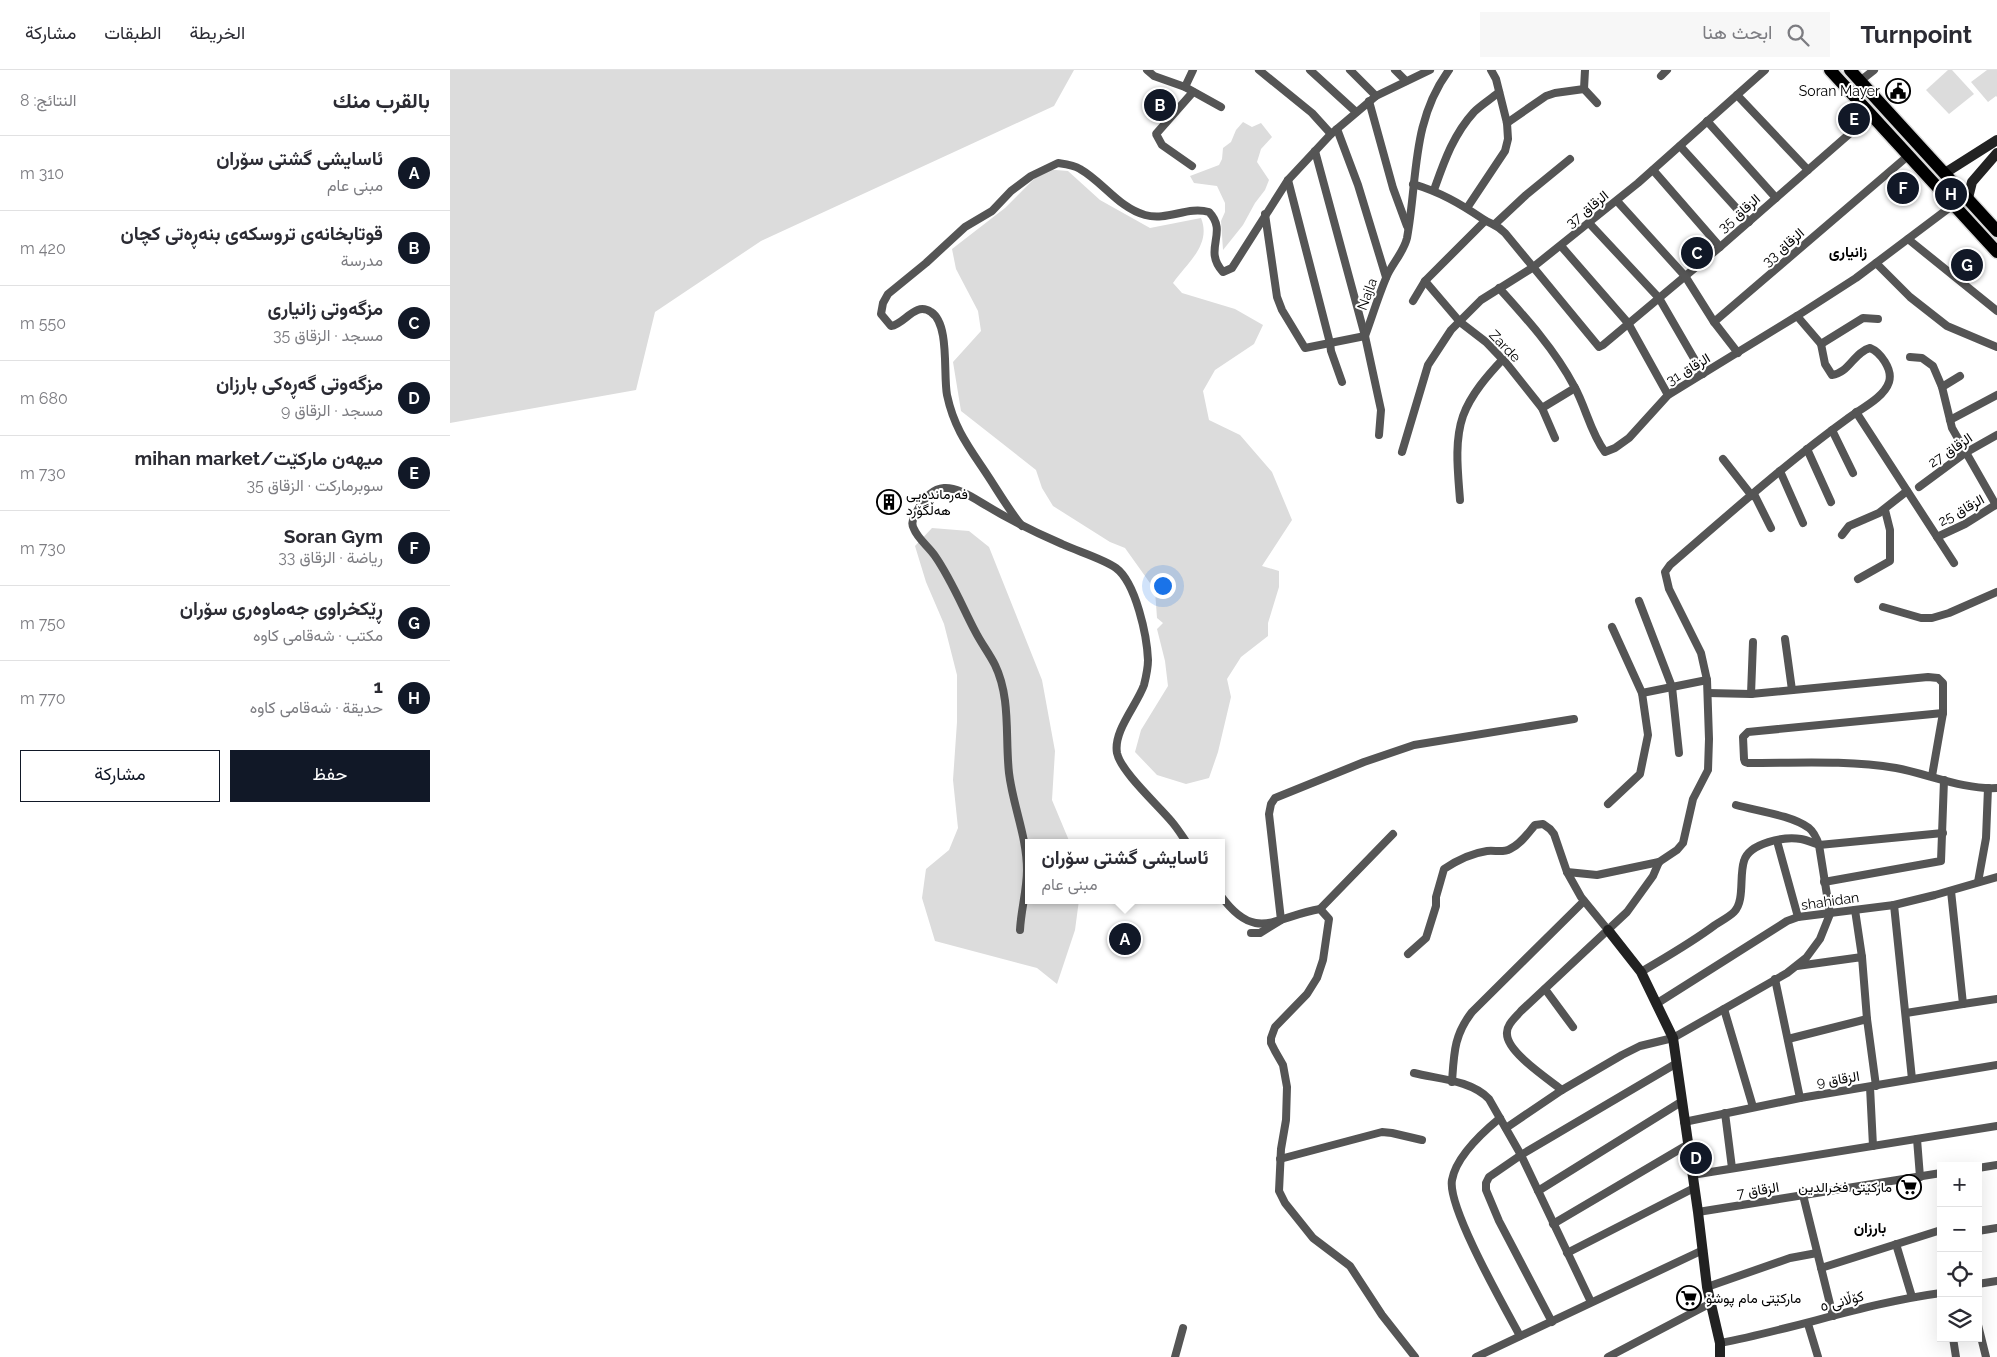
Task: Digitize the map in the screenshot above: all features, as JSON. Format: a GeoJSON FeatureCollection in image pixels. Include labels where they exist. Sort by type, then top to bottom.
{"type":"FeatureCollection","features":[{"type":"Feature","properties":{"kind":"main road"},"geometry":{"type":"LineString","coordinates":[[1830,70],[1997,252]]}},
{"type":"Feature","properties":{"kind":"main road"},"geometry":{"type":"LineString","coordinates":[[1850,70],[1997,231]]}},
{"type":"Feature","properties":{"kind":"street"},"geometry":{"type":"LineString","coordinates":[[1147,70],[1154,76],[1185,87],[1221,107]]}},
{"type":"Feature","properties":{"kind":"street"},"geometry":{"type":"LineString","coordinates":[[1185,87],[1193,70]]}},
{"type":"Feature","properties":{"kind":"street"},"geometry":{"type":"LineString","coordinates":[[1259,70],[1334,131],[1358,184],[1386,277]]}},
{"type":"Feature","properties":{"kind":"street"},"geometry":{"type":"LineString","coordinates":[[1310,70],[1356,112]]}},
{"type":"Feature","properties":{"kind":"street"},"geometry":{"type":"LineString","coordinates":[[1350,70],[1376,96]]}},
{"type":"Feature","properties":{"kind":"street"},"geometry":{"type":"LineString","coordinates":[[1395,70],[1406,81]]}},
{"type":"Feature","properties":{"kind":"street"},"geometry":{"type":"LineString","coordinates":[[1022,526],[998,495],[962,440],[957,428],[947,394],[943,335],[939,322],[932,312],[925,309],[916,310],[896,326],[891,326],[881,314],[888,294],[926,263],[965,227],[992,211],[1011,191],[1031,176],[1058,163],[1078,168],[1126,207],[1145,215],[1164,217],[1190,210],[1210,212],[1218,226],[1214,260],[1223,272],[1232,268],[1288,180],[1334,131],[1376,96],[1430,70]]}},
{"type":"Feature","properties":{"kind":"street","name":"Najla"},"geometry":{"type":"LineString","coordinates":[[1365,336],[1386,277],[1407,240],[1415,159],[1425,115],[1438,85],[1449,70]]}},
{"type":"Feature","properties":{"kind":"street"},"geometry":{"type":"LineString","coordinates":[[1467,208],[1505,151],[1508,140],[1507,124],[1496,79],[1491,70]]}},
{"type":"Feature","properties":{"kind":"street"},"geometry":{"type":"LineString","coordinates":[[1585,70],[1584,88],[1597,103]]}},
{"type":"Feature","properties":{"kind":"street","name":"الزقاق 37"},"geometry":{"type":"LineString","coordinates":[[1402,452],[1428,365],[1451,330],[1481,300],[1532,268],[1617,201],[1764,70]]}},
{"type":"Feature","properties":{"kind":"street"},"geometry":{"type":"LineString","coordinates":[[1860,81],[1874,70]]}},
{"type":"Feature","properties":{"kind":"street"},"geometry":{"type":"LineString","coordinates":[[1507,124],[1546,96],[1584,88]]}},
{"type":"Feature","properties":{"kind":"street"},"geometry":{"type":"LineString","coordinates":[[1192,166],[1162,145],[1156,134],[1193,92]]}},
{"type":"Feature","properties":{"kind":"street"},"geometry":{"type":"LineString","coordinates":[[1434,190],[1449,148],[1463,125],[1476,111],[1499,92]]}},
{"type":"Feature","properties":{"kind":"street"},"geometry":{"type":"LineString","coordinates":[[1737,95],[1808,170]]}},
{"type":"Feature","properties":{"kind":"street"},"geometry":{"type":"LineString","coordinates":[[1369,102],[1408,229]]}},
{"type":"Feature","properties":{"kind":"street","name":"الزقاق 35"},"geometry":{"type":"LineString","coordinates":[[1532,268],[1598,347],[1603,345],[1720,247],[1871,115]]}},
{"type":"Feature","properties":{"kind":"street"},"geometry":{"type":"LineString","coordinates":[[1707,122],[1776,198]]}},
{"type":"Feature","properties":{"kind":"street"},"geometry":{"type":"LineString","coordinates":[[1944,172],[1997,140]]}},
{"type":"Feature","properties":{"kind":"street"},"geometry":{"type":"LineString","coordinates":[[1680,146],[1749,222]]}},
{"type":"Feature","properties":{"kind":"street"},"geometry":{"type":"LineString","coordinates":[[1315,151],[1365,336],[1381,410],[1379,435]]}},
{"type":"Feature","properties":{"kind":"street"},"geometry":{"type":"LineString","coordinates":[[1968,198],[1972,182],[1997,153]]}},
{"type":"Feature","properties":{"kind":"street","name":"الزقاق 33"},"geometry":{"type":"LineString","coordinates":[[1714,322],[1909,155]]}},
{"type":"Feature","properties":{"kind":"street"},"geometry":{"type":"LineString","coordinates":[[1495,224],[1526,195],[1570,160]]}},
{"type":"Feature","properties":{"kind":"street"},"geometry":{"type":"LineString","coordinates":[[1654,170],[1720,247]]}},
{"type":"Feature","properties":{"kind":"street"},"geometry":{"type":"LineString","coordinates":[[1288,180],[1333,357],[1342,382]]}},
{"type":"Feature","properties":{"kind":"street"},"geometry":{"type":"LineString","coordinates":[[1413,184],[1434,190],[1495,224],[1505,233],[1532,268]]}},
{"type":"Feature","properties":{"kind":"street"},"geometry":{"type":"LineString","coordinates":[[1617,201],[1685,276],[1714,322],[1738,353]]}},
{"type":"Feature","properties":{"kind":"street","name":"الزقاق 31"},"geometry":{"type":"LineString","coordinates":[[1499,288],[1534,328],[1564,367],[1576,388],[1597,442],[1605,452],[1616,448],[1629,438],[1668,395],[1798,316],[1876,263],[1953,205]]}},
{"type":"Feature","properties":{"kind":"street"},"geometry":{"type":"LineString","coordinates":[[1266,214],[1278,297],[1282,310],[1305,348],[1365,336]]}},
{"type":"Feature","properties":{"kind":"street"},"geometry":{"type":"LineString","coordinates":[[1413,301],[1426,282],[1485,220]]}},
{"type":"Feature","properties":{"kind":"street"},"geometry":{"type":"LineString","coordinates":[[1589,223],[1659,298],[1703,374]]}},
{"type":"Feature","properties":{"kind":"street"},"geometry":{"type":"LineString","coordinates":[[1908,239],[1997,311]]}},
{"type":"Feature","properties":{"kind":"street"},"geometry":{"type":"LineString","coordinates":[[1561,246],[1628,323],[1668,395]]}},
{"type":"Feature","properties":{"kind":"street"},"geometry":{"type":"LineString","coordinates":[[1876,263],[1910,297],[1947,326],[1997,347]]}},
{"type":"Feature","properties":{"kind":"street","name":"Zarde"},"geometry":{"type":"LineString","coordinates":[[1426,282],[1460,322],[1486,342],[1503,359],[1542,408],[1556,438]]}},
{"type":"Feature","properties":{"kind":"street"},"geometry":{"type":"LineString","coordinates":[[1567,872],[1597,875],[1659,862],[1677,850],[1683,843],[1693,799],[1708,770],[1707,680],[1701,653],[1669,588],[1665,572],[1670,565],[1780,471],[1880,395],[1889,382],[1890,375],[1885,362],[1876,351],[1870,348],[1864,349],[1844,370],[1832,375],[1825,364],[1821,344],[1798,316]]}},
{"type":"Feature","properties":{"kind":"street"},"geometry":{"type":"LineString","coordinates":[[1821,344],[1863,318],[1878,319]]}},
{"type":"Feature","properties":{"kind":"street"},"geometry":{"type":"LineString","coordinates":[[1910,357],[1922,358],[1933,366],[1942,387],[1952,428],[1965,454],[1997,504]]}},
{"type":"Feature","properties":{"kind":"street"},"geometry":{"type":"LineString","coordinates":[[1460,500],[1457,453],[1463,415],[1486,377],[1503,359]]}},
{"type":"Feature","properties":{"kind":"street"},"geometry":{"type":"LineString","coordinates":[[1942,387],[1960,376]]}},
{"type":"Feature","properties":{"kind":"street"},"geometry":{"type":"LineString","coordinates":[[1542,408],[1576,388]]}},
{"type":"Feature","properties":{"kind":"street"},"geometry":{"type":"LineString","coordinates":[[1950,420],[1997,395]]}},
{"type":"Feature","properties":{"kind":"street"},"geometry":{"type":"LineString","coordinates":[[1856,412],[1954,563]]}},
{"type":"Feature","properties":{"kind":"street"},"geometry":{"type":"LineString","coordinates":[[1832,430],[1853,473]]}},
{"type":"Feature","properties":{"kind":"street","name":"الزقاق 27"},"geometry":{"type":"LineString","coordinates":[[1919,487],[1965,454],[1997,435]]}},
{"type":"Feature","properties":{"kind":"street"},"geometry":{"type":"LineString","coordinates":[[1807,449],[1831,502]]}},
{"type":"Feature","properties":{"kind":"street"},"geometry":{"type":"LineString","coordinates":[[1723,459],[1753,495],[1771,528]]}},
{"type":"Feature","properties":{"kind":"street"},"geometry":{"type":"LineString","coordinates":[[1780,471],[1803,523]]}},
{"type":"Feature","properties":{"kind":"street"},"geometry":{"type":"LineString","coordinates":[[1025,854],[1020,818],[1009,773],[1004,691],[994,664],[944,572],[935,556],[914,531],[912,523],[914,515],[924,500],[938,487],[952,488],[970,495],[1022,526],[1116,568],[1130,585],[1137,605],[1148,660],[1147,674],[1120,733],[1116,743],[1116,751],[1119,760],[1184,839]]}},
{"type":"Feature","properties":{"kind":"street"},"geometry":{"type":"LineString","coordinates":[[1842,535],[1849,526],[1885,510],[1907,491]]}},
{"type":"Feature","properties":{"kind":"street","name":"الزقاق 25"},"geometry":{"type":"LineString","coordinates":[[1937,537],[1965,524],[1997,504]]}},
{"type":"Feature","properties":{"kind":"street"},"geometry":{"type":"LineString","coordinates":[[1858,579],[1890,561],[1890,530],[1885,510]]}},
{"type":"Feature","properties":{"kind":"street"},"geometry":{"type":"LineString","coordinates":[[1883,607],[1921,618],[1932,618],[1950,613],[1997,592]]}},
{"type":"Feature","properties":{"kind":"street"},"geometry":{"type":"LineString","coordinates":[[1639,601],[1672,687],[1679,753]]}},
{"type":"Feature","properties":{"kind":"street"},"geometry":{"type":"LineString","coordinates":[[1608,804],[1640,774],[1648,735],[1642,693],[1612,627]]}},
{"type":"Feature","properties":{"kind":"street"},"geometry":{"type":"LineString","coordinates":[[1785,639],[1792,690]]}},
{"type":"Feature","properties":{"kind":"street"},"geometry":{"type":"LineString","coordinates":[[1751,694],[1752,642]]}},
{"type":"Feature","properties":{"kind":"street"},"geometry":{"type":"LineString","coordinates":[[1708,693],[1751,694],[1928,676],[1938,678],[1943,683],[1943,713],[1932,776]]}},
{"type":"Feature","properties":{"kind":"street"},"geometry":{"type":"LineString","coordinates":[[1642,693],[1707,680]]}},
{"type":"Feature","properties":{"kind":"street"},"geometry":{"type":"LineString","coordinates":[[1943,713],[1748,732],[1743,737],[1744,759],[1748,763],[1854,765],[1895,768],[1944,780],[1997,788]]}},
{"type":"Feature","properties":{"kind":"street"},"geometry":{"type":"LineString","coordinates":[[1281,920],[1269,814],[1271,804],[1275,798],[1364,762],[1414,745],[1574,719]]}},
{"type":"Feature","properties":{"kind":"street"},"geometry":{"type":"LineString","coordinates":[[1824,882],[1941,861],[1944,780]]}},
{"type":"Feature","properties":{"kind":"street"},"geometry":{"type":"LineString","coordinates":[[1978,882],[1986,838],[1988,788]]}},
{"type":"Feature","properties":{"kind":"street"},"geometry":{"type":"LineString","coordinates":[[1506,1128],[1562,1090],[1640,1046],[1673,1038],[1795,967],[1806,958],[1820,939],[1830,914],[1819,845],[1815,835],[1809,828],[1801,824],[1736,806]]}},
{"type":"Feature","properties":{"kind":"street"},"geometry":{"type":"LineString","coordinates":[[1408,954],[1426,938],[1436,906],[1436,897],[1444,869],[1456,861],[1488,851],[1510,850],[1521,841],[1535,824],[1543,824],[1550,829],[1554,834],[1567,872],[1584,901],[1641,972],[1673,1038],[1707,1287],[1720,1343],[1720,1357]]}},
{"type":"Feature","properties":{"kind":"street"},"geometry":{"type":"LineString","coordinates":[[1641,972],[1698,938],[1734,911],[1741,900],[1740,883],[1744,859],[1754,848],[1766,842],[1787,838],[1801,839],[1819,845],[1943,833]]}},
{"type":"Feature","properties":{"kind":"street"},"geometry":{"type":"LineString","coordinates":[[1225,901],[1243,919],[1254,923],[1266,924],[1306,911],[1320,909],[1393,834]]}},
{"type":"Feature","properties":{"kind":"street"},"geometry":{"type":"LineString","coordinates":[[1777,841],[1798,917]]}},
{"type":"Feature","properties":{"kind":"street"},"geometry":{"type":"LineString","coordinates":[[1562,1090],[1527,1062],[1507,1039],[1506,1032],[1521,1011],[1627,912],[1653,876],[1659,862]]}},
{"type":"Feature","properties":{"kind":"street","name":"shahidan"},"geometry":{"type":"LineString","coordinates":[[1656,1004],[1787,921],[1798,917],[1894,904],[1951,891],[1997,877]]}},
{"type":"Feature","properties":{"kind":"street"},"geometry":{"type":"LineString","coordinates":[[1020,930],[1025,886]]}},
{"type":"Feature","properties":{"kind":"street"},"geometry":{"type":"LineString","coordinates":[[1951,891],[1963,1004]]}},
{"type":"Feature","properties":{"kind":"street"},"geometry":{"type":"LineString","coordinates":[[1452,1082],[1455,1044],[1464,1023],[1472,1012],[1584,901]]}},
{"type":"Feature","properties":{"kind":"street"},"geometry":{"type":"LineString","coordinates":[[1894,904],[1912,1080]]}},
{"type":"Feature","properties":{"kind":"street"},"geometry":{"type":"LineString","coordinates":[[1320,909],[1329,919],[1324,960],[1307,994],[1275,1027],[1271,1038],[1274,1051],[1283,1064],[1287,1087],[1286,1120],[1280,1159],[1279,1190],[1285,1203],[1313,1238],[1350,1266],[1382,1316],[1416,1357]]}},
{"type":"Feature","properties":{"kind":"street"},"geometry":{"type":"LineString","coordinates":[[1855,910],[1868,1019],[1873,1086],[1873,1146]]}},
{"type":"Feature","properties":{"kind":"street"},"geometry":{"type":"LineString","coordinates":[[1251,933],[1260,934],[1281,920]]}},
{"type":"Feature","properties":{"kind":"street"},"geometry":{"type":"LineString","coordinates":[[1795,967],[1862,957]]}},
{"type":"Feature","properties":{"kind":"street"},"geometry":{"type":"LineString","coordinates":[[1775,979],[1800,1098]]}},
{"type":"Feature","properties":{"kind":"street"},"geometry":{"type":"LineString","coordinates":[[1545,989],[1573,1027]]}},
{"type":"Feature","properties":{"kind":"street"},"geometry":{"type":"LineString","coordinates":[[1906,1013],[1997,999]]}},
{"type":"Feature","properties":{"kind":"street"},"geometry":{"type":"LineString","coordinates":[[1724,1009],[1753,1107]]}},
{"type":"Feature","properties":{"kind":"street"},"geometry":{"type":"LineString","coordinates":[[1788,1039],[1868,1019]]}},
{"type":"Feature","properties":{"kind":"street"},"geometry":{"type":"LineString","coordinates":[[1552,1322],[1500,1221],[1486,1190],[1486,1183],[1489,1178],[1521,1155],[1677,1063]]}},
{"type":"Feature","properties":{"kind":"street","name":"الزقاق 9"},"geometry":{"type":"LineString","coordinates":[[1684,1122],[1800,1098],[1997,1065]]}},
{"type":"Feature","properties":{"kind":"street"},"geometry":{"type":"LineString","coordinates":[[1414,1073],[1473,1086],[1483,1092],[1489,1099],[1521,1155],[1591,1302]]}},
{"type":"Feature","properties":{"kind":"street"},"geometry":{"type":"LineString","coordinates":[[1538,1191],[1681,1102]]}},
{"type":"Feature","properties":{"kind":"street"},"geometry":{"type":"LineString","coordinates":[[1726,1113],[1732,1168]]}},
{"type":"Feature","properties":{"kind":"street"},"geometry":{"type":"LineString","coordinates":[[1500,1118],[1482,1132],[1457,1167],[1452,1179],[1451,1193],[1472,1243],[1520,1336]]}},
{"type":"Feature","properties":{"kind":"street"},"geometry":{"type":"LineString","coordinates":[[1692,1175],[1997,1126]]}},
{"type":"Feature","properties":{"kind":"street"},"geometry":{"type":"LineString","coordinates":[[1280,1159],[1382,1132],[1422,1140]]}},
{"type":"Feature","properties":{"kind":"street"},"geometry":{"type":"LineString","coordinates":[[1917,1139],[1920,1177]]}},
{"type":"Feature","properties":{"kind":"street"},"geometry":{"type":"LineString","coordinates":[[1553,1224],[1688,1145]]}},
{"type":"Feature","properties":{"kind":"street"},"geometry":{"type":"LineString","coordinates":[[1982,1167],[1997,1165]]}},
{"type":"Feature","properties":{"kind":"street","name":"الزقاق 7"},"geometry":{"type":"LineString","coordinates":[[1698,1212],[1937,1175]]}},
{"type":"Feature","properties":{"kind":"street"},"geometry":{"type":"LineString","coordinates":[[1567,1253],[1694,1188]]}},
{"type":"Feature","properties":{"kind":"street"},"geometry":{"type":"LineString","coordinates":[[1803,1196],[1833,1316]]}},
{"type":"Feature","properties":{"kind":"street"},"geometry":{"type":"LineString","coordinates":[[1982,1230],[1997,1228]]}},
{"type":"Feature","properties":{"kind":"street"},"geometry":{"type":"LineString","coordinates":[[1821,1268],[1937,1231]]}},
{"type":"Feature","properties":{"kind":"street"},"geometry":{"type":"LineString","coordinates":[[1896,1244],[1912,1297]]}},
{"type":"Feature","properties":{"kind":"street"},"geometry":{"type":"LineString","coordinates":[[1476,1357],[1703,1250]]}},
{"type":"Feature","properties":{"kind":"street"},"geometry":{"type":"LineString","coordinates":[[1707,1287],[1790,1258],[1817,1253]]}},
{"type":"Feature","properties":{"kind":"street"},"geometry":{"type":"LineString","coordinates":[[1982,1283],[1997,1280]]}},
{"type":"Feature","properties":{"kind":"street","name":"کۆڵانی ٥"},"geometry":{"type":"LineString","coordinates":[[1720,1343],[1764,1335],[1912,1297],[1937,1294]]}},
{"type":"Feature","properties":{"kind":"street"},"geometry":{"type":"LineString","coordinates":[[1608,1357],[1711,1303]]}},
{"type":"Feature","properties":{"kind":"street"},"geometry":{"type":"LineString","coordinates":[[1808,1324],[1818,1357]]}},
{"type":"Feature","properties":{"kind":"street"},"geometry":{"type":"LineString","coordinates":[[1175,1357],[1183,1328]]}},
{"type":"Feature","properties":{"kind":"street"},"geometry":{"type":"LineString","coordinates":[[1982,1341],[1986,1357]]}},
{"type":"Feature","properties":{"kind":"street"},"geometry":{"type":"LineString","coordinates":[[1954,1342],[1956,1357]]}},
{"type":"Feature","properties":{"kind":"shaded area"},"geometry":{"type":"Polygon","coordinates":[[[450,70],[1074,70],[1054,106],[761,241],[655,312],[636,390],[450,423],[450,70]]]}},
{"type":"Feature","properties":{"kind":"shaded area"},"geometry":{"type":"Polygon","coordinates":[[[1835,70],[1841,70],[1912,146],[1997,239],[1997,247],[1835,70]]]}},
{"type":"Feature","properties":{"kind":"shaded area"},"geometry":{"type":"Polygon","coordinates":[[[1948,70],[1952,70],[1974,94],[1949,114],[1926,90],[1948,70]]]}},
{"type":"Feature","properties":{"kind":"shaded area"},"geometry":{"type":"Polygon","coordinates":[[[1987,70],[1997,70],[1997,97],[1988,102],[1971,82],[1987,70]]]}},
{"type":"Feature","properties":{"kind":"shaded area"},"geometry":{"type":"Polygon","coordinates":[[[1243,122],[1252,127],[1261,123],[1272,137],[1261,149],[1257,162],[1269,180],[1265,190],[1255,203],[1243,225],[1223,250],[1221,221],[1225,212],[1225,203],[1217,186],[1194,183],[1190,176],[1219,165],[1222,159],[1223,148],[1231,142],[1236,130],[1243,122]]]}},
{"type":"Feature","properties":{"kind":"shaded area"},"geometry":{"type":"Polygon","coordinates":[[[1044,169],[1068,171],[1100,200],[1150,228],[1201,218],[1203,237],[1200,245],[1196,254],[1173,283],[1182,293],[1235,309],[1263,325],[1254,344],[1215,370],[1203,391],[1209,420],[1240,435],[1272,472],[1292,520],[1262,566],[1279,571],[1279,587],[1268,623],[1268,636],[1241,657],[1227,679],[1231,697],[1218,752],[1209,778],[1186,784],[1157,775],[1135,752],[1141,730],[1168,686],[1165,661],[1157,629],[1163,623],[1157,618],[1155,590],[1125,548],[1110,542],[1053,506],[1042,488],[1036,470],[961,411],[953,362],[981,331],[978,311],[956,269],[952,249],[1005,208],[1044,169]]]}},
{"type":"Feature","properties":{"kind":"shaded area"},"geometry":{"type":"Polygon","coordinates":[[[932,528],[969,531],[989,547],[1042,680],[1055,751],[1052,800],[1068,839],[1025,839],[1025,904],[1078,904],[1075,930],[1057,984],[1037,968],[935,941],[922,898],[926,869],[949,850],[958,828],[953,780],[957,722],[957,675],[944,624],[926,582],[915,546],[932,528]]]}},
{"type":"Feature","properties":{"kind":"place","name":"Soran Mayer"},"geometry":{"type":"Point","coordinates":[1898,91]}},
{"type":"Feature","properties":{"kind":"place","name":"قوتابخانەی تروسکەی بنەڕەتی کچان"},"geometry":{"type":"Point","coordinates":[1160,105]}},
{"type":"Feature","properties":{"kind":"place","name":"میهەن مارکێت/mihan market"},"geometry":{"type":"Point","coordinates":[1854,119]}},
{"type":"Feature","properties":{"kind":"place","name":"Soran Gym"},"geometry":{"type":"Point","coordinates":[1903,188]}},
{"type":"Feature","properties":{"kind":"place","name":"1"},"geometry":{"type":"Point","coordinates":[1951,194]}},
{"type":"Feature","properties":{"kind":"place","name":"مزگەوتی زانیاری"},"geometry":{"type":"Point","coordinates":[1697,253]}},
{"type":"Feature","properties":{"kind":"place","name":"ڕێکخراوی جەماوەری سۆران"},"geometry":{"type":"Point","coordinates":[1967,265]}},
{"type":"Feature","properties":{"kind":"place","name":"فەرماندەیی هەڵگۆرد"},"geometry":{"type":"Point","coordinates":[889,502]}},
{"type":"Feature","properties":{"kind":"place","name":"ئاسایشی گشتی سۆران"},"geometry":{"type":"Point","coordinates":[1125,939]}},
{"type":"Feature","properties":{"kind":"place","name":"مزگەوتی گەڕەکی بارزان"},"geometry":{"type":"Point","coordinates":[1696,1158]}},
{"type":"Feature","properties":{"kind":"place","name":"مارکێتی فخرالدین"},"geometry":{"type":"Point","coordinates":[1909,1187]}},
{"type":"Feature","properties":{"kind":"place","name":"مارکێتی مام پوشۆ"},"geometry":{"type":"Point","coordinates":[1689,1298]}},
{"type":"Feature","properties":{"kind":"district","name":"زانیاری"},"geometry":{"type":"Point","coordinates":[1848,252]}},
{"type":"Feature","properties":{"kind":"district","name":"بارزان"},"geometry":{"type":"Point","coordinates":[1870,1228]}}]}
